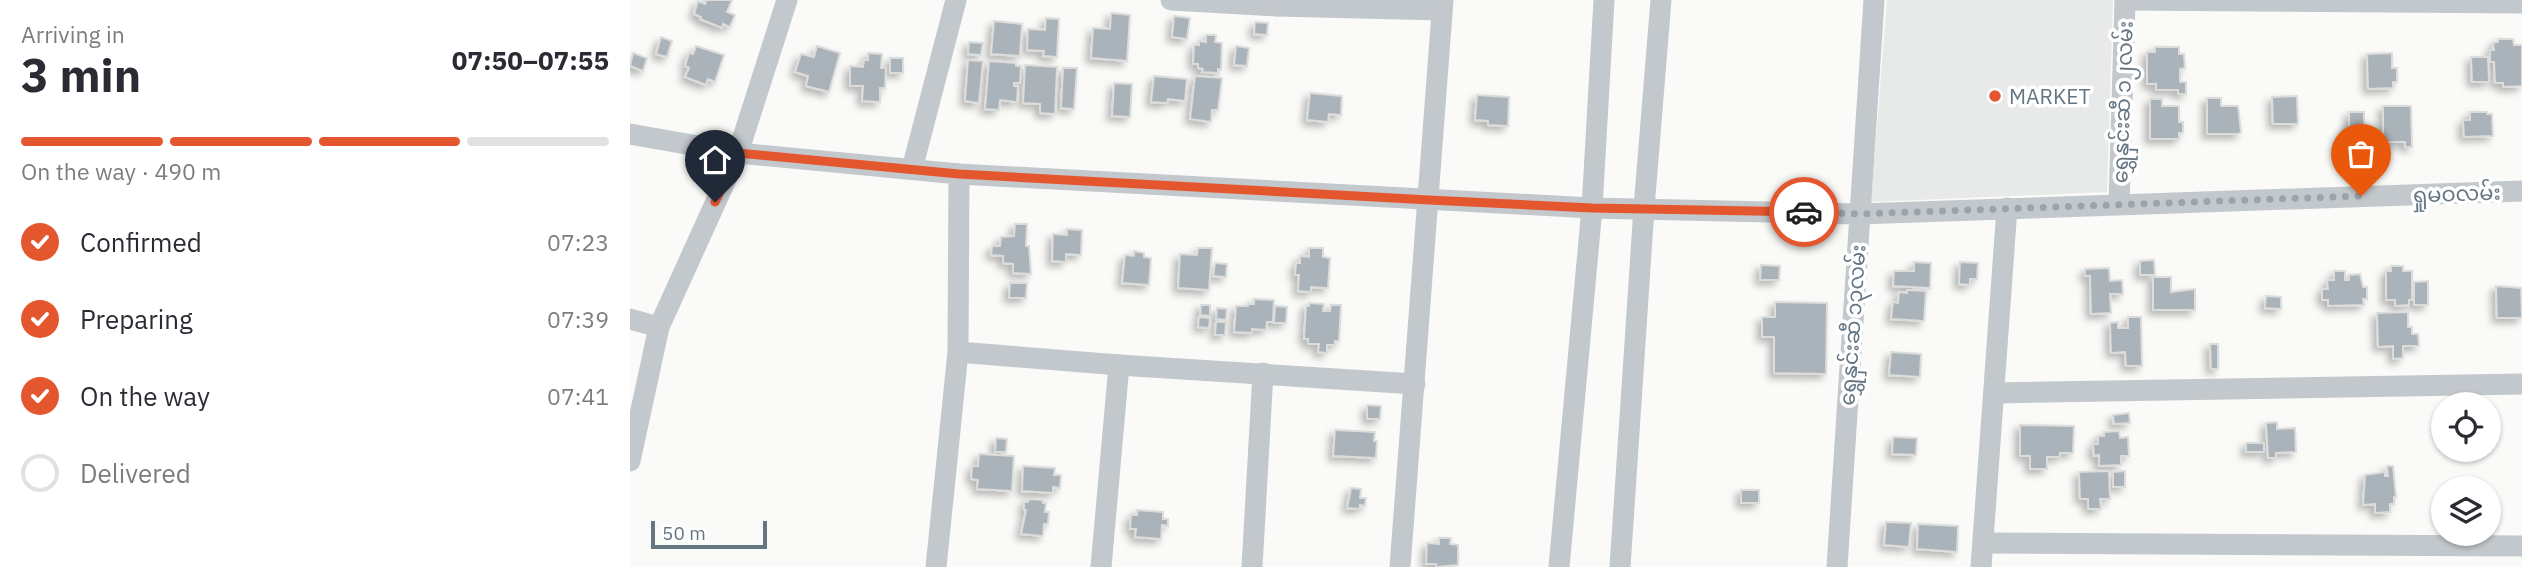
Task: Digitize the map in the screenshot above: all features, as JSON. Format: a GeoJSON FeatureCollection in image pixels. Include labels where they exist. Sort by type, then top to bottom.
{"type":"FeatureCollection","features":[{"type":"Feature","properties":{"kind":"street"},"geometry":{"type":"LineString","coordinates":[[630,461],[659,327],[738,153],[787,0]]}},
{"type":"Feature","properties":{"kind":"street"},"geometry":{"type":"LineString","coordinates":[[912,169],[956,0]]}},
{"type":"Feature","properties":{"kind":"street"},"geometry":{"type":"LineString","coordinates":[[1171,0],[1443,5],[1400,567]]}},
{"type":"Feature","properties":{"kind":"street"},"geometry":{"type":"LineString","coordinates":[[1559,567],[1592,208],[1604,0]]}},
{"type":"Feature","properties":{"kind":"street"},"geometry":{"type":"LineString","coordinates":[[1620,567],[1661,0]]}},
{"type":"Feature","properties":{"kind":"street","name":"ရွှေနှင်းဆီ ၁၃လမ်း"},"geometry":{"type":"LineString","coordinates":[[1837,567],[1874,0]]}},
{"type":"Feature","properties":{"kind":"street"},"geometry":{"type":"LineString","coordinates":[[2125,0],[2522,3]]}},
{"type":"Feature","properties":{"kind":"street","name":"ရွှေနှင်းဆီ ၁၂လမ်း"},"geometry":{"type":"LineString","coordinates":[[2119,204],[2125,0]]}},
{"type":"Feature","properties":{"kind":"street","name":"ရှုမဝလမ်း"},"geometry":{"type":"LineString","coordinates":[[630,134],[738,153],[959,174],[1592,208],[1859,214],[2522,191]]}},
{"type":"Feature","properties":{"kind":"street"},"geometry":{"type":"LineString","coordinates":[[936,567],[958,352],[959,174]]}},
{"type":"Feature","properties":{"kind":"street"},"geometry":{"type":"LineString","coordinates":[[1981,567],[2007,208]]}},
{"type":"Feature","properties":{"kind":"street"},"geometry":{"type":"LineString","coordinates":[[630,319],[659,327]]}},
{"type":"Feature","properties":{"kind":"street"},"geometry":{"type":"LineString","coordinates":[[958,352],[1415,384]]}},
{"type":"Feature","properties":{"kind":"street"},"geometry":{"type":"LineString","coordinates":[[1101,567],[1119,365]]}},
{"type":"Feature","properties":{"kind":"street"},"geometry":{"type":"LineString","coordinates":[[1252,567],[1263,373]]}},
{"type":"Feature","properties":{"kind":"street"},"geometry":{"type":"LineString","coordinates":[[1995,393],[2522,384]]}},
{"type":"Feature","properties":{"kind":"street"},"geometry":{"type":"LineString","coordinates":[[1983,543],[2522,546]]}},
{"type":"Feature","properties":{"kind":"shaded area","name":"MARKET"},"geometry":{"type":"Polygon","coordinates":[[[1887,0],[2113,0],[2107,192],[1871,202],[1887,0]]]}},
{"type":"Feature","properties":{"kind":"building"},"geometry":{"type":"Polygon","coordinates":[[[702,0],[732,0],[727,12],[735,15],[730,27],[723,24],[722,28],[694,14],[698,1],[705,4],[702,0]]]}},
{"type":"Feature","properties":{"kind":"building"},"geometry":{"type":"Polygon","coordinates":[[[1111,13],[1130,15],[1127,61],[1091,58],[1093,28],[1110,29],[1111,13]]]}},
{"type":"Feature","properties":{"kind":"building"},"geometry":{"type":"Polygon","coordinates":[[[1174,16],[1190,18],[1187,39],[1172,37],[1174,16]]]}},
{"type":"Feature","properties":{"kind":"building"},"geometry":{"type":"Polygon","coordinates":[[[1046,18],[1059,19],[1057,57],[1043,56],[1044,51],[1027,50],[1028,29],[1045,30],[1046,18]]]}},
{"type":"Feature","properties":{"kind":"building"},"geometry":{"type":"Polygon","coordinates":[[[994,21],[1022,24],[1020,56],[991,54],[994,21]]]}},
{"type":"Feature","properties":{"kind":"building"},"geometry":{"type":"Polygon","coordinates":[[[1255,22],[1268,23],[1267,35],[1254,34],[1255,22]]]}},
{"type":"Feature","properties":{"kind":"building"},"geometry":{"type":"Polygon","coordinates":[[[1206,35],[1216,35],[1215,42],[1222,43],[1221,70],[1218,69],[1218,73],[1202,72],[1203,69],[1198,68],[1198,64],[1193,64],[1194,45],[1199,45],[1199,41],[1206,42],[1206,35]]]}},
{"type":"Feature","properties":{"kind":"building"},"geometry":{"type":"Polygon","coordinates":[[[661,37],[672,41],[667,57],[656,54],[661,37]]]}},
{"type":"Feature","properties":{"kind":"building"},"geometry":{"type":"Polygon","coordinates":[[[2498,39],[2513,39],[2514,45],[2522,45],[2522,86],[2503,87],[2503,83],[2495,83],[2494,62],[2490,62],[2490,50],[2494,50],[2493,43],[2498,42],[2498,39]]]}},
{"type":"Feature","properties":{"kind":"building"},"geometry":{"type":"Polygon","coordinates":[[[969,42],[983,43],[981,55],[968,54],[969,42]]]}},
{"type":"Feature","properties":{"kind":"building"},"geometry":{"type":"Polygon","coordinates":[[[696,46],[724,55],[715,82],[708,79],[706,85],[685,77],[689,68],[685,66],[689,53],[693,54],[696,46]]]}},
{"type":"Feature","properties":{"kind":"building"},"geometry":{"type":"Polygon","coordinates":[[[817,46],[840,53],[829,92],[806,86],[808,76],[795,72],[801,54],[814,57],[817,46]]]}},
{"type":"Feature","properties":{"kind":"building"},"geometry":{"type":"Polygon","coordinates":[[[1236,46],[1249,48],[1247,66],[1234,65],[1236,46]]]}},
{"type":"Feature","properties":{"kind":"building"},"geometry":{"type":"Polygon","coordinates":[[[2155,47],[2179,47],[2179,54],[2184,54],[2185,68],[2180,69],[2180,82],[2186,82],[2186,94],[2178,94],[2178,90],[2156,90],[2156,84],[2147,84],[2147,52],[2155,52],[2155,47]]]}},
{"type":"Feature","properties":{"kind":"building"},"geometry":{"type":"Polygon","coordinates":[[[633,53],[647,58],[643,71],[630,66],[633,53]]]}},
{"type":"Feature","properties":{"kind":"building"},"geometry":{"type":"Polygon","coordinates":[[[868,53],[882,54],[881,68],[886,68],[885,88],[880,88],[880,102],[862,101],[863,86],[850,86],[850,66],[863,67],[864,60],[868,60],[868,53]]]}},
{"type":"Feature","properties":{"kind":"building"},"geometry":{"type":"Polygon","coordinates":[[[2392,53],[2392,68],[2397,68],[2397,82],[2393,82],[2393,88],[2368,89],[2367,54],[2392,53]]]}},
{"type":"Feature","properties":{"kind":"building"},"geometry":{"type":"Polygon","coordinates":[[[2471,57],[2488,57],[2489,82],[2472,82],[2471,57]]]}},
{"type":"Feature","properties":{"kind":"building"},"geometry":{"type":"Polygon","coordinates":[[[890,58],[903,58],[903,73],[890,73],[890,58]]]}},
{"type":"Feature","properties":{"kind":"building"},"geometry":{"type":"Polygon","coordinates":[[[968,60],[983,61],[979,103],[965,101],[968,60]]]}},
{"type":"Feature","properties":{"kind":"building"},"geometry":{"type":"Polygon","coordinates":[[[989,61],[1016,63],[1016,66],[1021,66],[1020,83],[1014,83],[1014,86],[1018,86],[1017,102],[1000,100],[999,110],[985,109],[989,61]]]}},
{"type":"Feature","properties":{"kind":"building"},"geometry":{"type":"Polygon","coordinates":[[[1025,65],[1057,67],[1055,114],[1040,113],[1040,104],[1023,103],[1025,65]]]}},
{"type":"Feature","properties":{"kind":"building"},"geometry":{"type":"Polygon","coordinates":[[[1063,68],[1077,68],[1074,109],[1061,108],[1063,68]]]}},
{"type":"Feature","properties":{"kind":"building"},"geometry":{"type":"Polygon","coordinates":[[[1154,76],[1187,79],[1185,101],[1168,99],[1167,103],[1151,102],[1154,76]]]}},
{"type":"Feature","properties":{"kind":"building"},"geometry":{"type":"Polygon","coordinates":[[[1195,76],[1222,78],[1218,110],[1212,110],[1211,122],[1190,119],[1195,76]]]}},
{"type":"Feature","properties":{"kind":"building"},"geometry":{"type":"Polygon","coordinates":[[[1114,83],[1132,84],[1130,117],[1112,116],[1114,83]]]}},
{"type":"Feature","properties":{"kind":"building"},"geometry":{"type":"Polygon","coordinates":[[[1310,93],[1342,96],[1341,115],[1329,114],[1328,122],[1307,120],[1310,93]]]}},
{"type":"Feature","properties":{"kind":"building"},"geometry":{"type":"Polygon","coordinates":[[[1477,95],[1509,97],[1508,126],[1488,125],[1488,121],[1475,120],[1477,95]]]}},
{"type":"Feature","properties":{"kind":"building"},"geometry":{"type":"Polygon","coordinates":[[[2297,96],[2298,124],[2273,124],[2272,97],[2297,96]]]}},
{"type":"Feature","properties":{"kind":"building"},"geometry":{"type":"Polygon","coordinates":[[[2207,98],[2221,98],[2221,106],[2238,106],[2241,132],[2207,134],[2207,98]]]}},
{"type":"Feature","properties":{"kind":"building"},"geometry":{"type":"Polygon","coordinates":[[[2150,99],[2162,99],[2162,106],[2179,106],[2179,122],[2183,122],[2183,133],[2179,133],[2179,139],[2150,139],[2150,99]]]}},
{"type":"Feature","properties":{"kind":"building"},"geometry":{"type":"Polygon","coordinates":[[[2383,106],[2411,106],[2412,147],[2405,147],[2405,142],[2383,142],[2383,106]]]}},
{"type":"Feature","properties":{"kind":"building"},"geometry":{"type":"Polygon","coordinates":[[[2349,112],[2364,112],[2364,132],[2349,132],[2349,112]]]}},
{"type":"Feature","properties":{"kind":"building"},"geometry":{"type":"Polygon","coordinates":[[[2470,112],[2492,114],[2493,136],[2464,137],[2463,120],[2470,120],[2470,112]]]}},
{"type":"Feature","properties":{"kind":"building"},"geometry":{"type":"Polygon","coordinates":[[[1015,224],[1027,224],[1026,246],[1029,246],[1031,274],[1013,273],[1013,264],[1003,263],[1003,256],[991,255],[992,246],[1000,246],[1001,237],[1014,236],[1015,224]]]}},
{"type":"Feature","properties":{"kind":"building"},"geometry":{"type":"Polygon","coordinates":[[[1067,229],[1082,230],[1081,255],[1066,254],[1066,262],[1052,261],[1053,234],[1067,235],[1067,229]]]}},
{"type":"Feature","properties":{"kind":"building"},"geometry":{"type":"Polygon","coordinates":[[[1198,248],[1212,248],[1209,290],[1178,288],[1180,254],[1197,255],[1198,248]]]}},
{"type":"Feature","properties":{"kind":"building"},"geometry":{"type":"Polygon","coordinates":[[[1309,248],[1323,248],[1323,257],[1330,258],[1328,288],[1311,287],[1311,292],[1298,291],[1299,275],[1295,275],[1296,263],[1300,263],[1300,256],[1309,257],[1309,248]]]}},
{"type":"Feature","properties":{"kind":"building"},"geometry":{"type":"Polygon","coordinates":[[[1134,251],[1151,258],[1149,285],[1122,283],[1125,255],[1134,256],[1134,251]]]}},
{"type":"Feature","properties":{"kind":"building"},"geometry":{"type":"Polygon","coordinates":[[[2154,260],[2155,275],[2140,275],[2140,261],[2154,260]]]}},
{"type":"Feature","properties":{"kind":"building"},"geometry":{"type":"Polygon","coordinates":[[[1914,262],[1931,263],[1930,288],[1893,286],[1894,271],[1914,271],[1914,262]]]}},
{"type":"Feature","properties":{"kind":"building"},"geometry":{"type":"Polygon","coordinates":[[[1960,262],[1978,263],[1977,279],[1970,279],[1970,285],[1959,284],[1960,262]]]}},
{"type":"Feature","properties":{"kind":"building"},"geometry":{"type":"Polygon","coordinates":[[[1215,263],[1227,264],[1226,277],[1213,276],[1215,263]]]}},
{"type":"Feature","properties":{"kind":"building"},"geometry":{"type":"Polygon","coordinates":[[[1761,265],[1780,266],[1779,280],[1760,280],[1761,265]]]}},
{"type":"Feature","properties":{"kind":"building"},"geometry":{"type":"Polygon","coordinates":[[[2391,266],[2403,266],[2403,271],[2412,271],[2412,300],[2409,300],[2409,305],[2395,306],[2395,300],[2386,300],[2386,271],[2391,271],[2391,266]]]}},
{"type":"Feature","properties":{"kind":"building"},"geometry":{"type":"Polygon","coordinates":[[[2109,268],[2110,281],[2122,280],[2123,294],[2110,294],[2111,313],[2091,314],[2090,276],[2085,276],[2085,269],[2109,268]]]}},
{"type":"Feature","properties":{"kind":"building"},"geometry":{"type":"Polygon","coordinates":[[[2334,271],[2345,271],[2345,280],[2349,280],[2349,275],[2360,274],[2363,287],[2367,287],[2364,305],[2328,306],[2328,300],[2322,300],[2322,289],[2328,289],[2327,280],[2334,280],[2334,271]]]}},
{"type":"Feature","properties":{"kind":"building"},"geometry":{"type":"Polygon","coordinates":[[[2153,277],[2171,277],[2171,292],[2195,289],[2195,310],[2153,310],[2153,277]]]}},
{"type":"Feature","properties":{"kind":"building"},"geometry":{"type":"Polygon","coordinates":[[[2428,281],[2428,305],[2414,305],[2414,282],[2428,281]]]}},
{"type":"Feature","properties":{"kind":"building"},"geometry":{"type":"Polygon","coordinates":[[[1010,283],[1027,283],[1026,298],[1009,298],[1010,283]]]}},
{"type":"Feature","properties":{"kind":"building"},"geometry":{"type":"Polygon","coordinates":[[[2496,286],[2521,288],[2522,318],[2497,318],[2496,286]]]}},
{"type":"Feature","properties":{"kind":"building"},"geometry":{"type":"Polygon","coordinates":[[[1907,290],[1926,291],[1924,321],[1891,319],[1893,302],[1898,303],[1899,292],[1907,293],[1907,290]]]}},
{"type":"Feature","properties":{"kind":"building"},"geometry":{"type":"Polygon","coordinates":[[[2266,296],[2281,297],[2281,309],[2265,308],[2266,296]]]}},
{"type":"Feature","properties":{"kind":"building"},"geometry":{"type":"Polygon","coordinates":[[[1254,299],[1274,300],[1273,322],[1267,322],[1266,330],[1252,329],[1252,333],[1234,332],[1236,306],[1254,304],[1254,299]]]}},
{"type":"Feature","properties":{"kind":"building"},"geometry":{"type":"Polygon","coordinates":[[[1775,302],[1827,303],[1826,374],[1774,373],[1774,337],[1762,337],[1762,317],[1775,317],[1775,302]]]}},
{"type":"Feature","properties":{"kind":"building"},"geometry":{"type":"Polygon","coordinates":[[[1309,303],[1324,304],[1323,311],[1330,311],[1331,305],[1341,305],[1339,341],[1335,341],[1335,345],[1327,345],[1327,353],[1318,352],[1319,344],[1308,344],[1308,339],[1304,339],[1306,306],[1309,306],[1309,303]]]}},
{"type":"Feature","properties":{"kind":"building"},"geometry":{"type":"Polygon","coordinates":[[[1201,305],[1210,305],[1210,316],[1200,315],[1201,305]]]}},
{"type":"Feature","properties":{"kind":"building"},"geometry":{"type":"Polygon","coordinates":[[[1275,306],[1287,307],[1286,323],[1274,323],[1275,306]]]}},
{"type":"Feature","properties":{"kind":"building"},"geometry":{"type":"Polygon","coordinates":[[[1217,308],[1227,309],[1226,320],[1216,319],[1217,308]]]}},
{"type":"Feature","properties":{"kind":"building"},"geometry":{"type":"Polygon","coordinates":[[[2408,312],[2408,327],[2412,327],[2412,334],[2418,334],[2419,346],[2403,346],[2403,358],[2393,359],[2393,346],[2378,347],[2377,313],[2408,312]]]}},
{"type":"Feature","properties":{"kind":"building"},"geometry":{"type":"Polygon","coordinates":[[[1199,317],[1210,318],[1209,328],[1198,327],[1199,317]]]}},
{"type":"Feature","properties":{"kind":"building"},"geometry":{"type":"Polygon","coordinates":[[[2128,317],[2141,317],[2142,366],[2126,366],[2125,352],[2111,353],[2110,323],[2118,322],[2118,328],[2128,328],[2128,317]]]}},
{"type":"Feature","properties":{"kind":"building"},"geometry":{"type":"Polygon","coordinates":[[[1216,322],[1226,322],[1225,335],[1215,335],[1216,322]]]}},
{"type":"Feature","properties":{"kind":"building"},"geometry":{"type":"Polygon","coordinates":[[[2210,344],[2218,344],[2218,369],[2211,369],[2210,344]]]}},
{"type":"Feature","properties":{"kind":"building"},"geometry":{"type":"Polygon","coordinates":[[[1891,352],[1921,354],[1920,377],[1889,375],[1891,352]]]}},
{"type":"Feature","properties":{"kind":"building"},"geometry":{"type":"Polygon","coordinates":[[[1367,405],[1381,406],[1380,419],[1367,419],[1367,405]]]}},
{"type":"Feature","properties":{"kind":"building"},"geometry":{"type":"Polygon","coordinates":[[[2129,413],[2130,423],[2114,424],[2113,415],[2129,413]]]}},
{"type":"Feature","properties":{"kind":"building"},"geometry":{"type":"Polygon","coordinates":[[[2277,422],[2277,429],[2295,428],[2296,452],[2276,453],[2276,458],[2268,458],[2266,423],[2277,422]]]}},
{"type":"Feature","properties":{"kind":"building"},"geometry":{"type":"Polygon","coordinates":[[[2020,425],[2074,426],[2073,453],[2047,457],[2047,469],[2030,469],[2030,456],[2020,456],[2020,425]]]}},
{"type":"Feature","properties":{"kind":"building"},"geometry":{"type":"Polygon","coordinates":[[[1335,430],[1375,432],[1376,458],[1333,456],[1335,430]]]}},
{"type":"Feature","properties":{"kind":"building"},"geometry":{"type":"Polygon","coordinates":[[[2119,431],[2120,438],[2128,437],[2129,456],[2121,456],[2121,465],[2099,466],[2099,455],[2094,456],[2093,444],[2098,444],[2098,436],[2104,436],[2104,432],[2119,431]]]}},
{"type":"Feature","properties":{"kind":"building"},"geometry":{"type":"Polygon","coordinates":[[[1893,437],[1917,438],[1916,455],[1892,454],[1893,437]]]}},
{"type":"Feature","properties":{"kind":"building"},"geometry":{"type":"Polygon","coordinates":[[[996,438],[1007,439],[1006,452],[995,452],[996,438]]]}},
{"type":"Feature","properties":{"kind":"building"},"geometry":{"type":"Polygon","coordinates":[[[2246,443],[2264,443],[2264,452],[2246,452],[2246,443]]]}},
{"type":"Feature","properties":{"kind":"building"},"geometry":{"type":"Polygon","coordinates":[[[979,454],[1014,456],[1012,491],[977,489],[978,480],[971,479],[972,466],[978,466],[979,454]]]}},
{"type":"Feature","properties":{"kind":"building"},"geometry":{"type":"Polygon","coordinates":[[[1023,466],[1055,468],[1054,475],[1061,475],[1060,488],[1053,487],[1053,493],[1022,491],[1023,466]]]}},
{"type":"Feature","properties":{"kind":"building"},"geometry":{"type":"Polygon","coordinates":[[[2387,466],[2393,466],[2396,497],[2394,504],[2390,504],[2390,512],[2375,513],[2375,504],[2363,505],[2365,475],[2385,472],[2385,476],[2388,476],[2387,466]]]}},
{"type":"Feature","properties":{"kind":"building"},"geometry":{"type":"Polygon","coordinates":[[[2109,471],[2110,499],[2100,499],[2101,509],[2088,509],[2088,499],[2080,499],[2079,472],[2109,471]]]}},
{"type":"Feature","properties":{"kind":"building"},"geometry":{"type":"Polygon","coordinates":[[[2125,471],[2125,487],[2113,487],[2113,472],[2125,471]]]}},
{"type":"Feature","properties":{"kind":"building"},"geometry":{"type":"Polygon","coordinates":[[[1351,488],[1361,489],[1360,498],[1366,498],[1365,506],[1360,505],[1360,509],[1347,508],[1351,488]]]}},
{"type":"Feature","properties":{"kind":"building"},"geometry":{"type":"Polygon","coordinates":[[[1741,490],[1759,490],[1759,503],[1741,503],[1741,490]]]}},
{"type":"Feature","properties":{"kind":"building"},"geometry":{"type":"Polygon","coordinates":[[[1029,499],[1043,500],[1043,503],[1046,503],[1045,512],[1049,512],[1048,524],[1044,524],[1043,536],[1021,534],[1026,510],[1024,502],[1029,499]]]}},
{"type":"Feature","properties":{"kind":"building"},"geometry":{"type":"Polygon","coordinates":[[[1137,510],[1163,512],[1163,519],[1168,519],[1168,526],[1162,525],[1161,539],[1135,537],[1136,529],[1130,529],[1131,515],[1137,515],[1137,510]]]}},
{"type":"Feature","properties":{"kind":"building"},"geometry":{"type":"Polygon","coordinates":[[[1886,522],[1911,523],[1909,547],[1884,545],[1886,522]]]}},
{"type":"Feature","properties":{"kind":"building"},"geometry":{"type":"Polygon","coordinates":[[[1918,524],[1958,526],[1957,552],[1917,549],[1918,524]]]}},
{"type":"Feature","properties":{"kind":"building"},"geometry":{"type":"Polygon","coordinates":[[[1439,538],[1451,538],[1450,544],[1458,545],[1458,565],[1436,567],[1436,564],[1426,564],[1427,543],[1439,544],[1439,538]]]}},
{"type":"Feature","properties":{"kind":"way so far"},"geometry":{"type":"LineString","coordinates":[[1804,212],[1859,214],[2361,196]]}},
{"type":"Feature","properties":{"kind":"place","name":"MARKET"},"geometry":{"type":"Point","coordinates":[1995,96]}},
{"type":"Feature","properties":{"kind":"route"},"geometry":{"type":"LineString","coordinates":[[715,202],[738,153],[959,174],[1592,208],[1804,212]]}}]}
